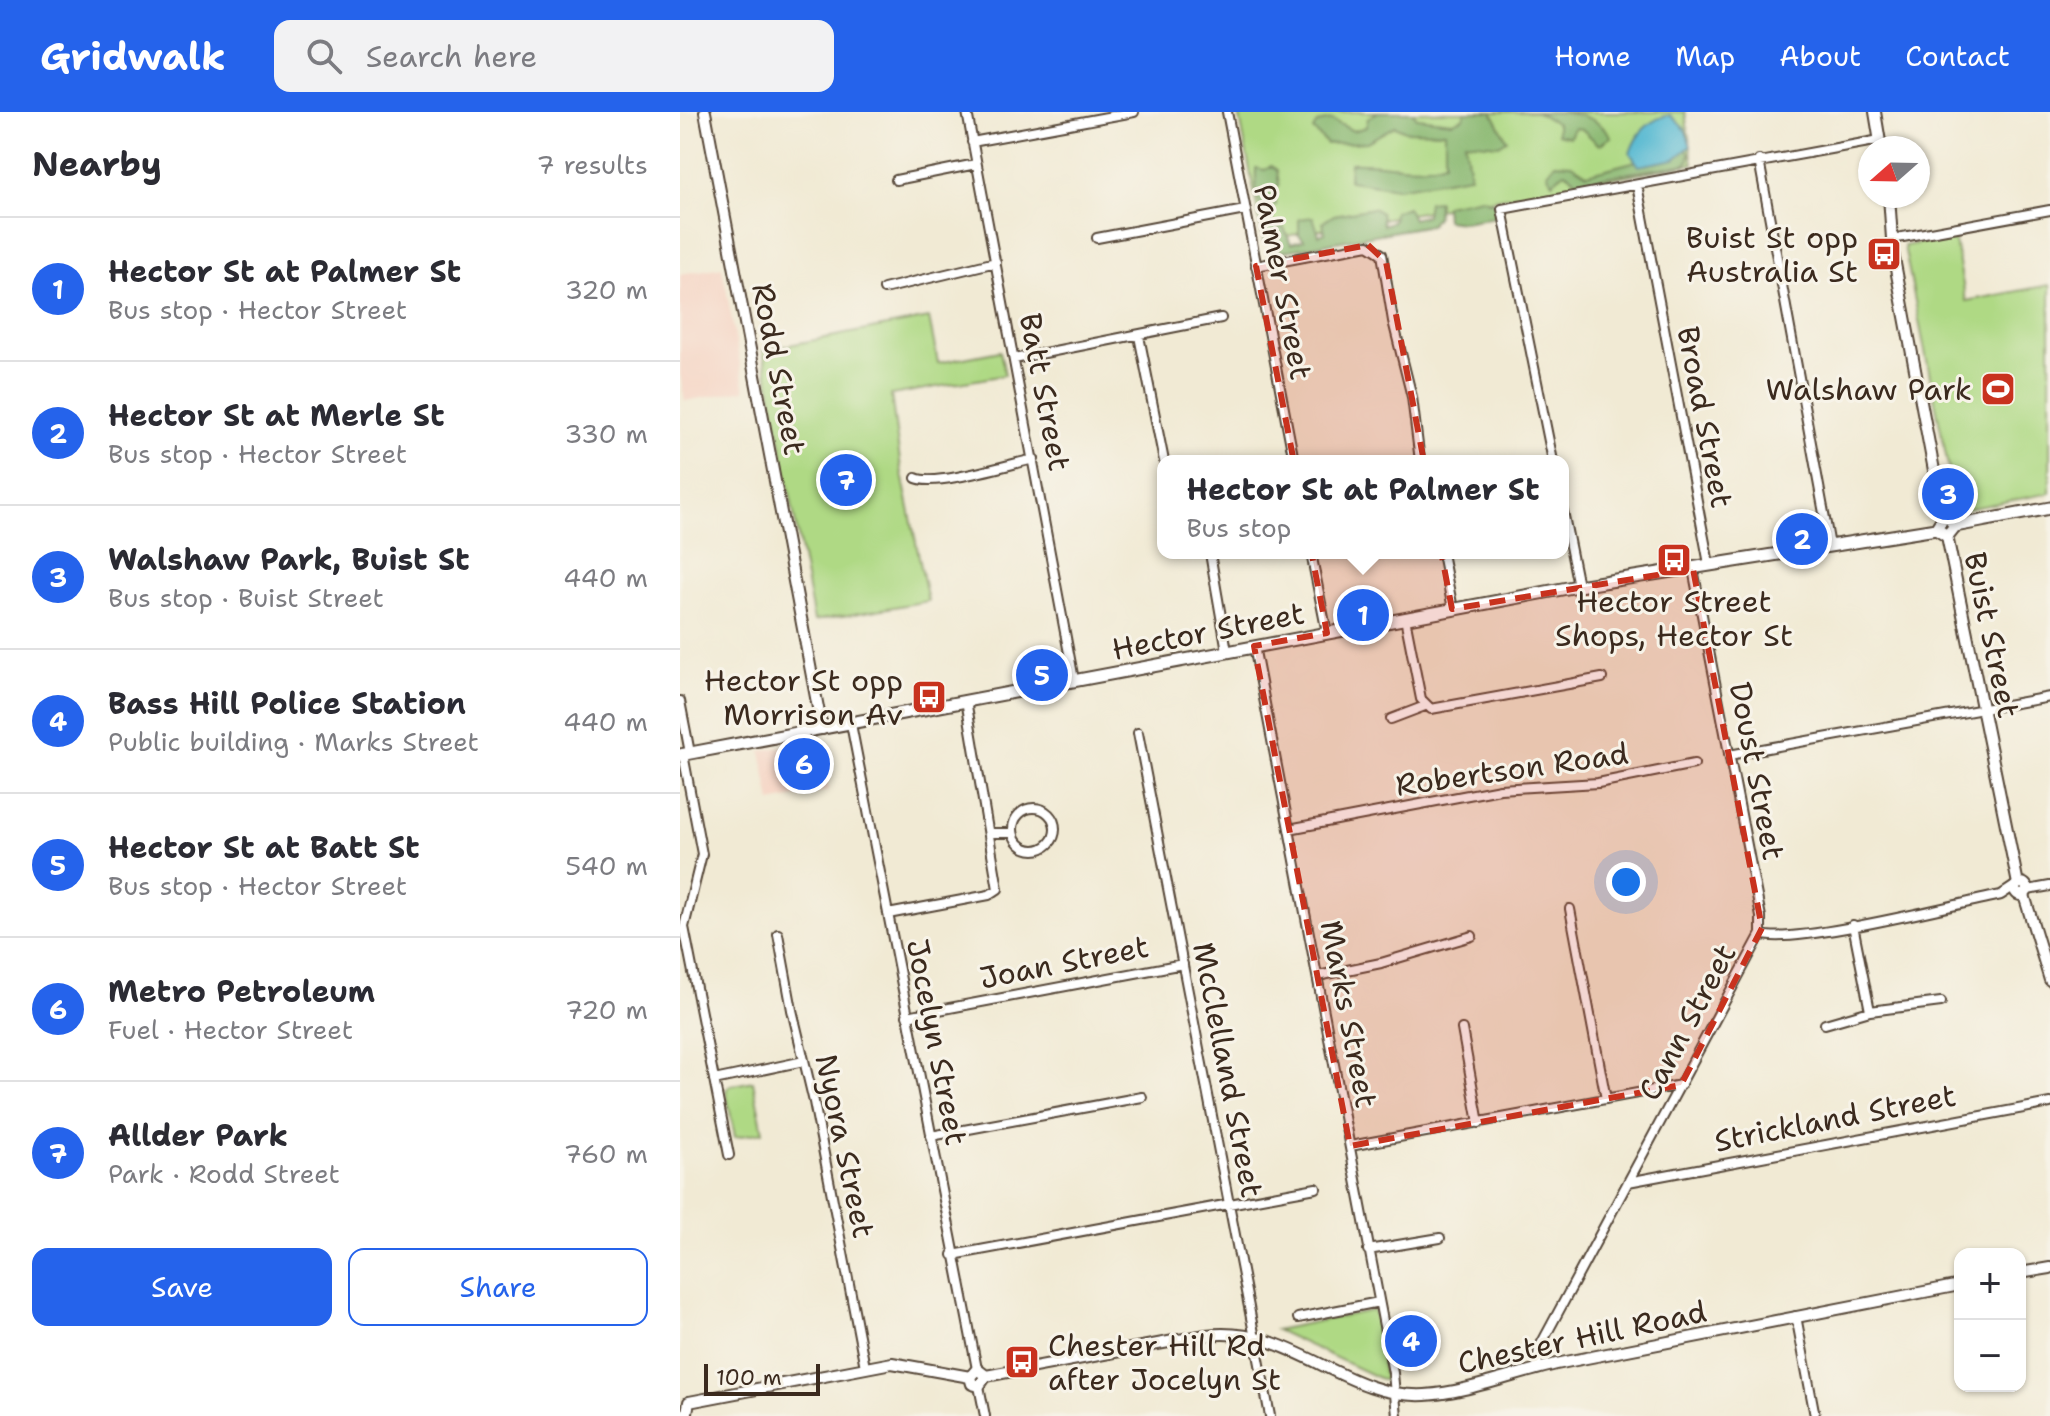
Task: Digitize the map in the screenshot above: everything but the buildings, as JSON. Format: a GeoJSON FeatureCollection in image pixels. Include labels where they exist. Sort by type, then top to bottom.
{"type":"FeatureCollection","features":[{"type":"Feature","properties":{"kind":"main road"},"geometry":{"type":"LineString","coordinates":[[1951,531],[1949,518],[1943,518],[1936,529],[1951,531],[2050,508]]}},
{"type":"Feature","properties":{"kind":"main road","name":"Hector Street"},"geometry":{"type":"LineString","coordinates":[[684,754],[1578,586],[1936,529]]}},
{"type":"Feature","properties":{"kind":"street","name":"Rodd Street"},"geometry":{"type":"LineString","coordinates":[[705,112],[822,729]]}},
{"type":"Feature","properties":{"kind":"street","name":"Batt Street"},"geometry":{"type":"LineString","coordinates":[[967,112],[1074,680]]}},
{"type":"Feature","properties":{"kind":"street"},"geometry":{"type":"LineString","coordinates":[[972,142],[1134,112]]}},
{"type":"Feature","properties":{"kind":"street","name":"Palmer Street"},"geometry":{"type":"LineString","coordinates":[[1227,112],[1293,455]]}},
{"type":"Feature","properties":{"kind":"street"},"geometry":{"type":"LineString","coordinates":[[1875,112],[1880,136]]}},
{"type":"Feature","properties":{"kind":"street"},"geometry":{"type":"LineString","coordinates":[[1552,455],[1502,209],[1759,160],[1858,147]]}},
{"type":"Feature","properties":{"kind":"street"},"geometry":{"type":"LineString","coordinates":[[1759,160],[1830,546]]}},
{"type":"Feature","properties":{"kind":"street"},"geometry":{"type":"LineString","coordinates":[[896,180],[976,164]]}},
{"type":"Feature","properties":{"kind":"street","name":"Broad Street"},"geometry":{"type":"LineString","coordinates":[[1637,185],[1709,564]]}},
{"type":"Feature","properties":{"kind":"street","name":"Buist Street"},"geometry":{"type":"LineString","coordinates":[[1890,208],[1892,239],[1943,518]]}},
{"type":"Feature","properties":{"kind":"street"},"geometry":{"type":"LineString","coordinates":[[1097,238],[1245,210]]}},
{"type":"Feature","properties":{"kind":"street"},"geometry":{"type":"LineString","coordinates":[[1892,239],[2050,210]]}},
{"type":"Feature","properties":{"kind":"street"},"geometry":{"type":"LineString","coordinates":[[1256,266],[1368,245],[1382,254],[1393,321],[1412,397],[1419,455]]}},
{"type":"Feature","properties":{"kind":"street"},"geometry":{"type":"LineString","coordinates":[[884,289],[996,262]]}},
{"type":"Feature","properties":{"kind":"street"},"geometry":{"type":"LineString","coordinates":[[1014,359],[1221,318]]}},
{"type":"Feature","properties":{"kind":"street"},"geometry":{"type":"LineString","coordinates":[[1139,336],[1163,455]]}},
{"type":"Feature","properties":{"kind":"street"},"geometry":{"type":"LineString","coordinates":[[916,478],[947,477],[1034,459]]}},
{"type":"Feature","properties":{"kind":"street","name":"Buist Street"},"geometry":{"type":"LineString","coordinates":[[1951,531],[1983,709],[2022,888],[2050,980]]}},
{"type":"Feature","properties":{"kind":"street"},"geometry":{"type":"LineString","coordinates":[[1569,541],[1578,586]]}},
{"type":"Feature","properties":{"kind":"street"},"geometry":{"type":"LineString","coordinates":[[1211,559],[1227,651]]}},
{"type":"Feature","properties":{"kind":"street"},"geometry":{"type":"LineString","coordinates":[[1312,559],[1327,633]]}},
{"type":"Feature","properties":{"kind":"street"},"geometry":{"type":"LineString","coordinates":[[1443,559],[1453,609]]}},
{"type":"Feature","properties":{"kind":"street","name":"Doust Street"},"geometry":{"type":"LineString","coordinates":[[1693,569],[1761,917],[1761,934]]}},
{"type":"Feature","properties":{"kind":"street"},"geometry":{"type":"LineString","coordinates":[[1405,618],[1425,706]]}},
{"type":"Feature","properties":{"kind":"street","name":"Marks Street"},"geometry":{"type":"LineString","coordinates":[[1254,646],[1379,1302],[1397,1416]]}},
{"type":"Feature","properties":{"kind":"street"},"geometry":{"type":"LineString","coordinates":[[1391,719],[1425,706],[1435,709],[1602,678]]}},
{"type":"Feature","properties":{"kind":"street"},"geometry":{"type":"LineString","coordinates":[[1729,755],[2050,697]]}},
{"type":"Feature","properties":{"kind":"street"},"geometry":{"type":"LineString","coordinates":[[888,914],[995,893],[998,885],[990,833],[984,821],[966,700]]}},
{"type":"Feature","properties":{"kind":"street"},"geometry":{"type":"LineString","coordinates":[[680,701],[684,754],[702,854],[684,927],[729,1155]]}},
{"type":"Feature","properties":{"kind":"street","name":"Jocelyn Street"},"geometry":{"type":"LineString","coordinates":[[851,724],[978,1374]]}},
{"type":"Feature","properties":{"kind":"street","name":"McClelland Street"},"geometry":{"type":"LineString","coordinates":[[1138,733],[1270,1416]]}},
{"type":"Feature","properties":{"kind":"street","name":"Robertson Road"},"geometry":{"type":"LineString","coordinates":[[1289,829],[1500,789],[1598,783],[1694,764]]}},
{"type":"Feature","properties":{"kind":"street"},"geometry":{"type":"LineString","coordinates":[[1030,808],[1048,813],[1055,825],[1053,839],[1038,850],[1021,845],[1013,833],[1015,819],[1030,808]]}},
{"type":"Feature","properties":{"kind":"street"},"geometry":{"type":"LineString","coordinates":[[990,833],[1013,833]]}},
{"type":"Feature","properties":{"kind":"street","name":"Cann Street"},"geometry":{"type":"LineString","coordinates":[[1537,1368],[1539,1348],[1761,934],[1770,939],[1783,938],[2001,895],[2022,888],[2050,886]]}},
{"type":"Feature","properties":{"kind":"street"},"geometry":{"type":"LineString","coordinates":[[1570,909],[1606,1099]]}},
{"type":"Feature","properties":{"kind":"street"},"geometry":{"type":"LineString","coordinates":[[1853,925],[1870,1011]]}},
{"type":"Feature","properties":{"kind":"street","name":"Nyora Street"},"geometry":{"type":"LineString","coordinates":[[778,934],[865,1367]]}},
{"type":"Feature","properties":{"kind":"street"},"geometry":{"type":"LineString","coordinates":[[1318,976],[1381,963],[1472,936]]}},
{"type":"Feature","properties":{"kind":"street","name":"Joan Street"},"geometry":{"type":"LineString","coordinates":[[907,1016],[1183,964]]}},
{"type":"Feature","properties":{"kind":"street"},"geometry":{"type":"LineString","coordinates":[[1825,1024],[1870,1011],[1941,1002]]}},
{"type":"Feature","properties":{"kind":"street"},"geometry":{"type":"LineString","coordinates":[[1462,1029],[1479,1123]]}},
{"type":"Feature","properties":{"kind":"street"},"geometry":{"type":"LineString","coordinates":[[714,1080],[804,1061]]}},
{"type":"Feature","properties":{"kind":"street"},"geometry":{"type":"LineString","coordinates":[[1350,1146],[1681,1085]]}},
{"type":"Feature","properties":{"kind":"street"},"geometry":{"type":"LineString","coordinates":[[931,1136],[1142,1097]]}},
{"type":"Feature","properties":{"kind":"street","name":"Strickland Street"},"geometry":{"type":"LineString","coordinates":[[1628,1182],[2050,1103]]}},
{"type":"Feature","properties":{"kind":"street"},"geometry":{"type":"LineString","coordinates":[[953,1255],[1316,1188]]}},
{"type":"Feature","properties":{"kind":"street"},"geometry":{"type":"LineString","coordinates":[[1368,1250],[1440,1238]]}},
{"type":"Feature","properties":{"kind":"street"},"geometry":{"type":"LineString","coordinates":[[2026,1272],[2050,1268]]}},
{"type":"Feature","properties":{"kind":"street","name":"Chester Hill Road"},"geometry":{"type":"LineString","coordinates":[[689,1402],[892,1363],[978,1374],[1206,1335],[1254,1335],[1393,1392],[1444,1392],[1537,1368],[1954,1286]]}},
{"type":"Feature","properties":{"kind":"street"},"geometry":{"type":"LineString","coordinates":[[1298,1318],[1379,1302]]}},
{"type":"Feature","properties":{"kind":"street"},"geometry":{"type":"LineString","coordinates":[[1796,1316],[1815,1416]]}},
{"type":"Feature","properties":{"kind":"street"},"geometry":{"type":"LineString","coordinates":[[978,1374],[972,1384],[979,1386],[985,1416]]}},
{"type":"Feature","properties":{"kind":"street"},"geometry":{"type":"LineString","coordinates":[[680,1393],[689,1402],[687,1412],[680,1416]]}},
{"type":"Feature","properties":{"kind":"highlighted area"},"geometry":{"type":"Polygon","coordinates":[[[1368,245],[1386,262],[1452,609],[1693,569],[1762,928],[1681,1085],[1350,1146],[1254,646],[1327,633],[1256,266],[1368,245]]]}},
{"type":"Feature","properties":{"kind":"shaded area"},"geometry":{"type":"Polygon","coordinates":[[[722,267],[745,390],[685,401],[680,374],[680,274],[722,267]]]}},
{"type":"Feature","properties":{"kind":"shaded area"},"geometry":{"type":"Polygon","coordinates":[[[819,739],[829,790],[771,802],[761,751],[819,739]]]}},
{"type":"Feature","properties":{"kind":"green space"},"geometry":{"type":"Polygon","coordinates":[[[1239,112],[1685,112],[1693,164],[1263,240],[1239,112]]]}},
{"type":"Feature","properties":{"kind":"green space"},"geometry":{"type":"Polygon","coordinates":[[[1378,112],[1412,112],[1417,118],[1452,122],[1463,118],[1465,112],[1492,112],[1507,140],[1499,145],[1465,142],[1470,176],[1397,188],[1349,181],[1350,163],[1422,167],[1445,162],[1445,132],[1405,131],[1395,126],[1367,142],[1327,144],[1313,130],[1317,123],[1332,120],[1353,131],[1366,127],[1368,118],[1378,112]]]}},
{"type":"Feature","properties":{"kind":"green space"},"geometry":{"type":"Polygon","coordinates":[[[1537,112],[1569,113],[1588,118],[1611,137],[1599,145],[1582,129],[1574,128],[1570,137],[1557,134],[1557,124],[1537,112]]]}},
{"type":"Feature","properties":{"kind":"green space"},"geometry":{"type":"Polygon","coordinates":[[[1686,148],[1690,154],[1687,164],[1578,181],[1565,172],[1552,182],[1547,173],[1555,163],[1571,164],[1587,174],[1686,148]]]}},
{"type":"Feature","properties":{"kind":"green space"},"geometry":{"type":"Polygon","coordinates":[[[1271,166],[1277,170],[1279,185],[1274,189],[1276,205],[1271,207],[1273,221],[1260,204],[1256,183],[1256,168],[1265,170],[1271,166]]]}},
{"type":"Feature","properties":{"kind":"green space"},"geometry":{"type":"Polygon","coordinates":[[[1481,198],[1497,204],[1495,217],[1463,222],[1446,220],[1445,205],[1481,198]]]}},
{"type":"Feature","properties":{"kind":"green space"},"geometry":{"type":"Polygon","coordinates":[[[1438,201],[1437,216],[1430,225],[1280,252],[1276,242],[1263,242],[1263,226],[1284,228],[1291,244],[1304,240],[1299,235],[1299,219],[1313,217],[1319,235],[1325,233],[1323,222],[1334,215],[1373,208],[1381,213],[1383,225],[1393,221],[1394,212],[1407,207],[1413,219],[1426,215],[1428,202],[1438,201]]]}},
{"type":"Feature","properties":{"kind":"green space"},"geometry":{"type":"Polygon","coordinates":[[[1954,236],[1966,301],[2050,285],[2050,493],[1957,511],[1904,246],[1954,236]]]}},
{"type":"Feature","properties":{"kind":"green space"},"geometry":{"type":"Polygon","coordinates":[[[929,318],[938,363],[1000,351],[1005,375],[891,395],[901,469],[928,601],[814,621],[763,350],[929,318]]]}},
{"type":"Feature","properties":{"kind":"green space"},"geometry":{"type":"Polygon","coordinates":[[[753,1081],[763,1132],[735,1137],[726,1091],[729,1086],[753,1081]]]}},
{"type":"Feature","properties":{"kind":"green space"},"geometry":{"type":"Polygon","coordinates":[[[1374,1310],[1385,1381],[1276,1330],[1374,1310]]]}},
{"type":"Feature","properties":{"kind":"water"},"geometry":{"type":"Polygon","coordinates":[[[1670,115],[1685,129],[1691,146],[1675,159],[1639,166],[1630,153],[1636,139],[1650,123],[1670,115]]]}},
{"type":"Feature","properties":{"kind":"place","name":"Buist St opp Australia St"},"geometry":{"type":"Point","coordinates":[1884,254]}},
{"type":"Feature","properties":{"kind":"place","name":"Walshaw Park"},"geometry":{"type":"Point","coordinates":[1998,389]}},
{"type":"Feature","properties":{"kind":"place","name":"Allder Park"},"geometry":{"type":"Point","coordinates":[846,480]}},
{"type":"Feature","properties":{"kind":"place","name":"Walshaw Park, Buist St"},"geometry":{"type":"Point","coordinates":[1948,494]}},
{"type":"Feature","properties":{"kind":"place","name":"Hector St at Merle St"},"geometry":{"type":"Point","coordinates":[1802,539]}},
{"type":"Feature","properties":{"kind":"place","name":"Hector Street Shops, Hector St"},"geometry":{"type":"Point","coordinates":[1674,560]}},
{"type":"Feature","properties":{"kind":"place","name":"Hector St at Palmer St"},"geometry":{"type":"Point","coordinates":[1363,615]}},
{"type":"Feature","properties":{"kind":"place","name":"Hector St at Batt St"},"geometry":{"type":"Point","coordinates":[1042,675]}},
{"type":"Feature","properties":{"kind":"place","name":"Hector St opp Morrison Av"},"geometry":{"type":"Point","coordinates":[929,697]}},
{"type":"Feature","properties":{"kind":"place","name":"Metro Petroleum"},"geometry":{"type":"Point","coordinates":[804,764]}},
{"type":"Feature","properties":{"kind":"place","name":"Bass Hill Police Station"},"geometry":{"type":"Point","coordinates":[1411,1341]}},
{"type":"Feature","properties":{"kind":"place","name":"Chester Hill Rd after Jocelyn St"},"geometry":{"type":"Point","coordinates":[1022,1362]}}]}
